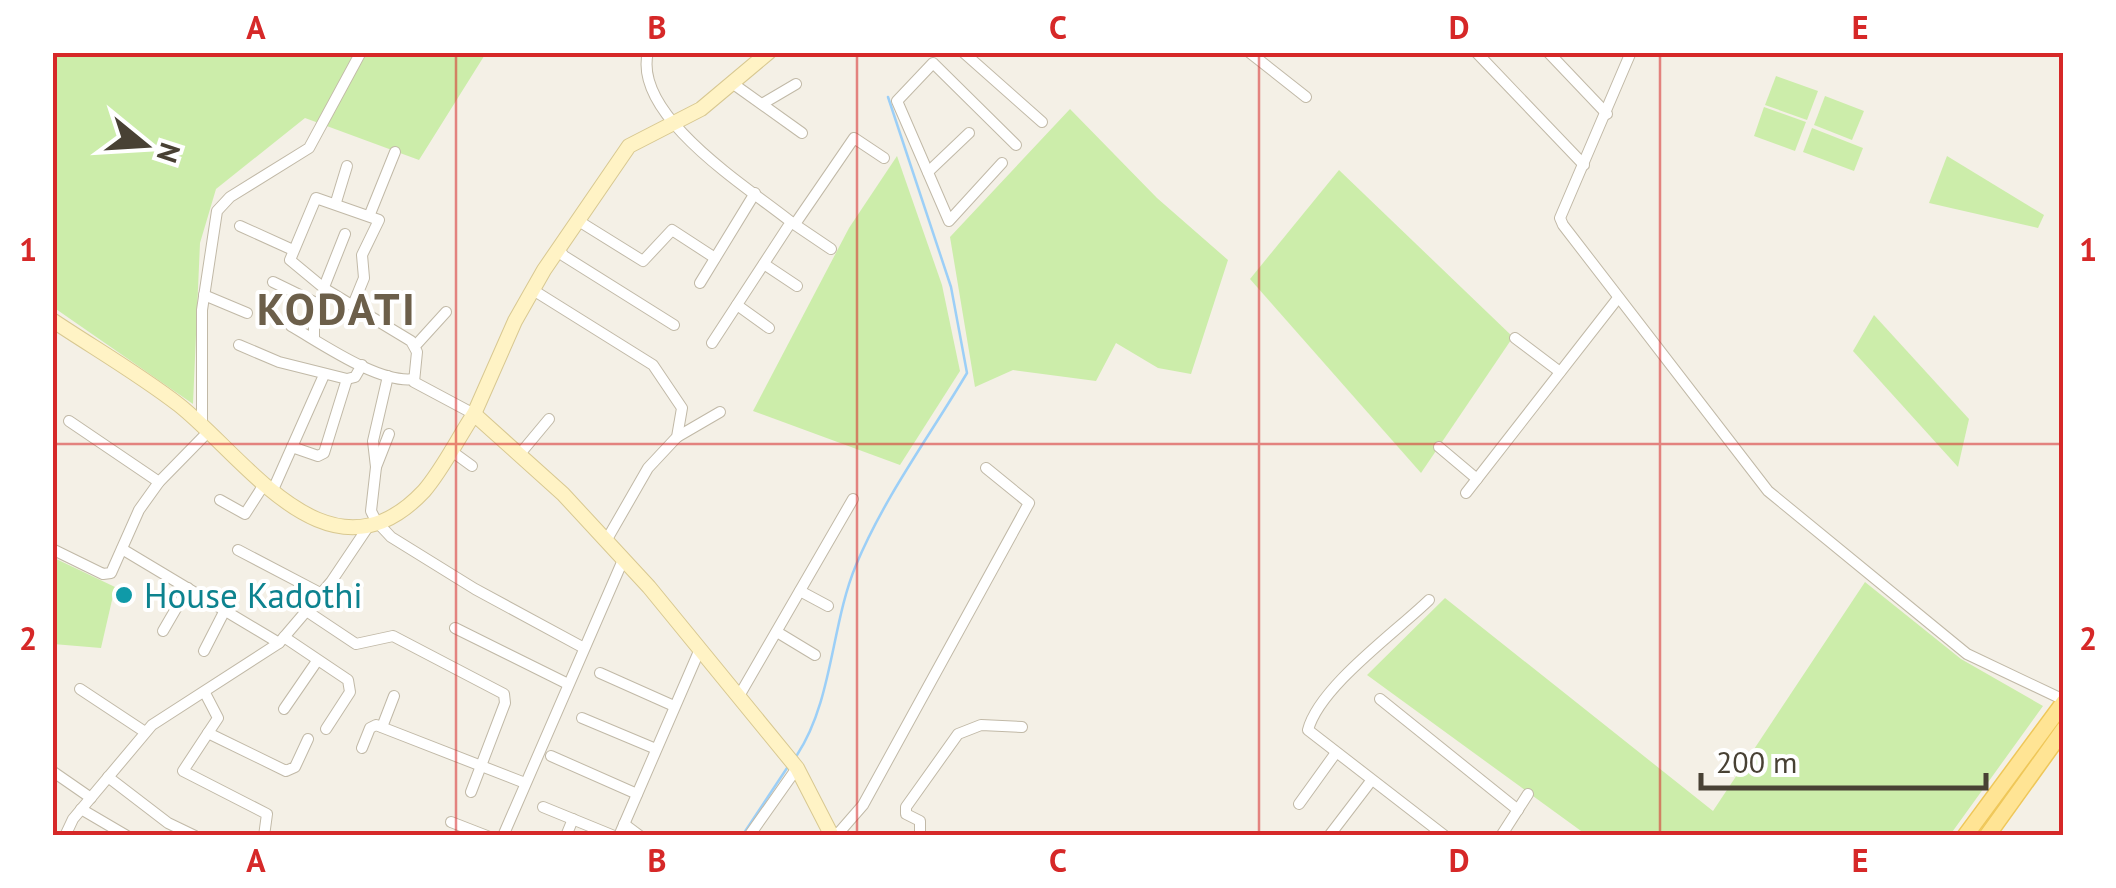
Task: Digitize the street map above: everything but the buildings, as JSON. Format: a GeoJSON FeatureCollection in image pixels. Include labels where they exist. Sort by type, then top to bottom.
{"type":"FeatureCollection","features":[{"type":"Feature","properties":{"kind":"main road"},"geometry":{"type":"LineString","coordinates":[[1965,836],[2064,701]]}},
{"type":"Feature","properties":{"kind":"main road"},"geometry":{"type":"LineString","coordinates":[[1987,836],[2064,730]]}},
{"type":"Feature","properties":{"kind":"street"},"geometry":{"type":"LineString","coordinates":[[52,549],[104,574],[114,569],[139,510],[205,429],[204,294],[220,205],[308,148],[361,52]]}},
{"type":"Feature","properties":{"kind":"street"},"geometry":{"type":"LineString","coordinates":[[648,52],[649,75],[672,124],[793,223],[831,249]]}},
{"type":"Feature","properties":{"kind":"street"},"geometry":{"type":"LineString","coordinates":[[65,836],[81,809],[145,732],[281,640],[308,612],[373,522],[424,490],[474,414],[533,290],[558,248],[629,146],[700,109],[769,52]]}},
{"type":"Feature","properties":{"kind":"street"},"geometry":{"type":"LineString","coordinates":[[946,71],[962,52],[1042,122]]}},
{"type":"Feature","properties":{"kind":"street"},"geometry":{"type":"LineString","coordinates":[[1249,52],[1306,97]]}},
{"type":"Feature","properties":{"kind":"street"},"geometry":{"type":"LineString","coordinates":[[1476,52],[1584,165]]}},
{"type":"Feature","properties":{"kind":"street"},"geometry":{"type":"LineString","coordinates":[[1548,52],[1607,114]]}},
{"type":"Feature","properties":{"kind":"street"},"geometry":{"type":"LineString","coordinates":[[1616,52],[1629,57],[1560,218],[1768,491],[1968,654],[2064,701]]}},
{"type":"Feature","properties":{"kind":"street"},"geometry":{"type":"LineString","coordinates":[[1002,163],[949,221],[897,101],[933,63],[946,71],[1016,144]]}},
{"type":"Feature","properties":{"kind":"street"},"geometry":{"type":"LineString","coordinates":[[732,83],[802,133]]}},
{"type":"Feature","properties":{"kind":"street"},"geometry":{"type":"LineString","coordinates":[[762,104],[796,84]]}},
{"type":"Feature","properties":{"kind":"street"},"geometry":{"type":"LineString","coordinates":[[928,172],[969,133]]}},
{"type":"Feature","properties":{"kind":"street"},"geometry":{"type":"LineString","coordinates":[[712,343],[854,138],[884,158]]}},
{"type":"Feature","properties":{"kind":"street"},"geometry":{"type":"LineString","coordinates":[[370,214],[394,152]]}},
{"type":"Feature","properties":{"kind":"street"},"geometry":{"type":"LineString","coordinates":[[336,202],[348,166]]}},
{"type":"Feature","properties":{"kind":"street"},"geometry":{"type":"LineString","coordinates":[[700,283],[754,192]]}},
{"type":"Feature","properties":{"kind":"street"},"geometry":{"type":"LineString","coordinates":[[353,306],[364,278],[362,255],[379,220],[320,197],[313,201],[293,250],[293,263],[324,287],[353,306],[416,345]]}},
{"type":"Feature","properties":{"kind":"street"},"geometry":{"type":"LineString","coordinates":[[578,220],[643,261],[672,230],[715,258]]}},
{"type":"Feature","properties":{"kind":"street"},"geometry":{"type":"LineString","coordinates":[[240,226],[293,250]]}},
{"type":"Feature","properties":{"kind":"street"},"geometry":{"type":"LineString","coordinates":[[324,287],[345,234]]}},
{"type":"Feature","properties":{"kind":"street"},"geometry":{"type":"LineString","coordinates":[[558,248],[564,256],[674,325]]}},
{"type":"Feature","properties":{"kind":"street"},"geometry":{"type":"LineString","coordinates":[[764,264],[796,286]]}},
{"type":"Feature","properties":{"kind":"street"},"geometry":{"type":"LineString","coordinates":[[273,282],[314,302],[314,339]]}},
{"type":"Feature","properties":{"kind":"street"},"geometry":{"type":"LineString","coordinates":[[533,290],[658,371],[682,408],[677,437]]}},
{"type":"Feature","properties":{"kind":"street"},"geometry":{"type":"LineString","coordinates":[[204,294],[247,313]]}},
{"type":"Feature","properties":{"kind":"street"},"geometry":{"type":"LineString","coordinates":[[1466,493],[1618,298]]}},
{"type":"Feature","properties":{"kind":"street"},"geometry":{"type":"LineString","coordinates":[[737,305],[770,328]]}},
{"type":"Feature","properties":{"kind":"street"},"geometry":{"type":"LineString","coordinates":[[414,379],[416,345],[446,312]]}},
{"type":"Feature","properties":{"kind":"street"},"geometry":{"type":"LineString","coordinates":[[52,320],[179,405],[267,489],[314,519],[349,526],[373,522]]}},
{"type":"Feature","properties":{"kind":"street"},"geometry":{"type":"LineString","coordinates":[[291,326],[362,365],[388,376],[414,379],[474,414],[520,454],[624,560],[740,696],[797,768],[834,836],[862,805],[1029,503],[986,468]]}},
{"type":"Feature","properties":{"kind":"street"},"geometry":{"type":"LineString","coordinates":[[1514,338],[1560,372]]}},
{"type":"Feature","properties":{"kind":"street"},"geometry":{"type":"LineString","coordinates":[[239,345],[347,380],[355,378],[362,365]]}},
{"type":"Feature","properties":{"kind":"street"},"geometry":{"type":"LineString","coordinates":[[220,500],[244,514],[267,489],[292,446],[324,375]]}},
{"type":"Feature","properties":{"kind":"street"},"geometry":{"type":"LineString","coordinates":[[388,376],[373,440],[373,522],[476,589],[584,648]]}},
{"type":"Feature","properties":{"kind":"street"},"geometry":{"type":"LineString","coordinates":[[292,446],[318,456],[324,453],[347,380]]}},
{"type":"Feature","properties":{"kind":"street"},"geometry":{"type":"LineString","coordinates":[[606,541],[658,453],[720,412]]}},
{"type":"Feature","properties":{"kind":"street"},"geometry":{"type":"LineString","coordinates":[[520,454],[549,419]]}},
{"type":"Feature","properties":{"kind":"street"},"geometry":{"type":"LineString","coordinates":[[69,420],[159,482]]}},
{"type":"Feature","properties":{"kind":"street"},"geometry":{"type":"LineString","coordinates":[[376,467],[389,434]]}},
{"type":"Feature","properties":{"kind":"street"},"geometry":{"type":"LineString","coordinates":[[1438,447],[1477,479]]}},
{"type":"Feature","properties":{"kind":"street"},"geometry":{"type":"LineString","coordinates":[[450,450],[472,466]]}},
{"type":"Feature","properties":{"kind":"street"},"geometry":{"type":"LineString","coordinates":[[740,696],[853,498]]}},
{"type":"Feature","properties":{"kind":"street"},"geometry":{"type":"LineString","coordinates":[[122,549],[317,661],[350,686],[326,729]]}},
{"type":"Feature","properties":{"kind":"street"},"geometry":{"type":"LineString","coordinates":[[238,550],[322,594]]}},
{"type":"Feature","properties":{"kind":"street"},"geometry":{"type":"LineString","coordinates":[[502,836],[624,560]]}},
{"type":"Feature","properties":{"kind":"street"},"geometry":{"type":"LineString","coordinates":[[163,631],[188,588]]}},
{"type":"Feature","properties":{"kind":"street"},"geometry":{"type":"LineString","coordinates":[[800,591],[828,606]]}},
{"type":"Feature","properties":{"kind":"street"},"geometry":{"type":"LineString","coordinates":[[1428,600],[1352,670],[1314,714],[1309,734],[1445,836]]}},
{"type":"Feature","properties":{"kind":"street"},"geometry":{"type":"LineString","coordinates":[[204,651],[224,610]]}},
{"type":"Feature","properties":{"kind":"street"},"geometry":{"type":"LineString","coordinates":[[308,612],[362,645],[393,636],[504,694],[505,703],[471,792]]}},
{"type":"Feature","properties":{"kind":"street"},"geometry":{"type":"LineString","coordinates":[[455,628],[568,684]]}},
{"type":"Feature","properties":{"kind":"street"},"geometry":{"type":"LineString","coordinates":[[776,632],[815,654]]}},
{"type":"Feature","properties":{"kind":"street"},"geometry":{"type":"LineString","coordinates":[[619,832],[700,649]]}},
{"type":"Feature","properties":{"kind":"street"},"geometry":{"type":"LineString","coordinates":[[284,709],[317,661]]}},
{"type":"Feature","properties":{"kind":"street"},"geometry":{"type":"LineString","coordinates":[[600,673],[674,706]]}},
{"type":"Feature","properties":{"kind":"street"},"geometry":{"type":"LineString","coordinates":[[80,688],[145,732]]}},
{"type":"Feature","properties":{"kind":"street"},"geometry":{"type":"LineString","coordinates":[[205,693],[218,718],[183,770],[267,814],[264,836]]}},
{"type":"Feature","properties":{"kind":"street"},"geometry":{"type":"LineString","coordinates":[[382,727],[394,696]]}},
{"type":"Feature","properties":{"kind":"street"},"geometry":{"type":"LineString","coordinates":[[1380,698],[1518,810]]}},
{"type":"Feature","properties":{"kind":"street"},"geometry":{"type":"LineString","coordinates":[[582,718],[656,749]]}},
{"type":"Feature","properties":{"kind":"street"},"geometry":{"type":"LineString","coordinates":[[920,836],[920,821],[906,814],[906,807],[958,734],[981,725],[1022,728]]}},
{"type":"Feature","properties":{"kind":"street"},"geometry":{"type":"LineString","coordinates":[[362,748],[370,728],[382,727],[525,783]]}},
{"type":"Feature","properties":{"kind":"street"},"geometry":{"type":"LineString","coordinates":[[208,733],[286,770],[294,767],[308,739]]}},
{"type":"Feature","properties":{"kind":"street"},"geometry":{"type":"LineString","coordinates":[[1299,804],[1334,754]]}},
{"type":"Feature","properties":{"kind":"street"},"geometry":{"type":"LineString","coordinates":[[551,756],[636,794]]}},
{"type":"Feature","properties":{"kind":"street"},"geometry":{"type":"LineString","coordinates":[[749,836],[797,768]]}},
{"type":"Feature","properties":{"kind":"street"},"geometry":{"type":"LineString","coordinates":[[52,771],[91,798]]}},
{"type":"Feature","properties":{"kind":"street"},"geometry":{"type":"LineString","coordinates":[[108,776],[168,823],[195,836]]}},
{"type":"Feature","properties":{"kind":"street"},"geometry":{"type":"LineString","coordinates":[[1328,836],[1370,781]]}},
{"type":"Feature","properties":{"kind":"street"},"geometry":{"type":"LineString","coordinates":[[1501,836],[1528,794]]}},
{"type":"Feature","properties":{"kind":"street"},"geometry":{"type":"LineString","coordinates":[[543,807],[572,819],[640,836]]}},
{"type":"Feature","properties":{"kind":"street"},"geometry":{"type":"LineString","coordinates":[[81,809],[127,836]]}},
{"type":"Feature","properties":{"kind":"street"},"geometry":{"type":"LineString","coordinates":[[566,836],[572,819]]}},
{"type":"Feature","properties":{"kind":"street"},"geometry":{"type":"LineString","coordinates":[[451,822],[488,836]]}},
{"type":"Feature","properties":{"kind":"green space"},"geometry":{"type":"Polygon","coordinates":[[[53,53],[486,53],[419,160],[305,118],[216,189],[200,243],[193,404],[53,307],[53,53]]]}},
{"type":"Feature","properties":{"kind":"green space"},"geometry":{"type":"Polygon","coordinates":[[[1776,76],[1818,91],[1807,120],[1765,105],[1776,76]]]}},
{"type":"Feature","properties":{"kind":"green space"},"geometry":{"type":"Polygon","coordinates":[[[1825,96],[1864,111],[1852,140],[1814,125],[1825,96]]]}},
{"type":"Feature","properties":{"kind":"green space"},"geometry":{"type":"Polygon","coordinates":[[[1764,107],[1806,122],[1795,151],[1754,136],[1764,107]]]}},
{"type":"Feature","properties":{"kind":"green space"},"geometry":{"type":"Polygon","coordinates":[[[1070,109],[1157,198],[1228,260],[1191,374],[1158,368],[1116,343],[1096,381],[1013,370],[975,387],[950,237],[1070,109]]]}},
{"type":"Feature","properties":{"kind":"green space"},"geometry":{"type":"Polygon","coordinates":[[[1812,128],[1863,148],[1854,171],[1803,152],[1812,128]]]}},
{"type":"Feature","properties":{"kind":"green space"},"geometry":{"type":"Polygon","coordinates":[[[897,156],[942,285],[960,371],[900,465],[753,411],[849,228],[897,156]]]}},
{"type":"Feature","properties":{"kind":"green space"},"geometry":{"type":"Polygon","coordinates":[[[1947,156],[2044,215],[2038,228],[1929,203],[1947,156]]]}},
{"type":"Feature","properties":{"kind":"green space"},"geometry":{"type":"Polygon","coordinates":[[[1339,170],[1513,337],[1421,473],[1250,279],[1339,170]]]}},
{"type":"Feature","properties":{"kind":"green space"},"geometry":{"type":"Polygon","coordinates":[[[1874,315],[1969,419],[1958,467],[1853,351],[1874,315]]]}},
{"type":"Feature","properties":{"kind":"green space"},"geometry":{"type":"Polygon","coordinates":[[[52,557],[115,587],[101,648],[53,644],[52,557]]]}},
{"type":"Feature","properties":{"kind":"green space"},"geometry":{"type":"Polygon","coordinates":[[[1865,582],[1961,659],[2043,706],[1950,835],[1588,836],[1367,675],[1445,598],[1713,811],[1865,582]]]}},
{"type":"Feature","properties":{"kind":"waterway"},"geometry":{"type":"LineString","coordinates":[[797,755],[818,711],[856,565],[894,491],[967,373],[951,287],[888,97]]}},
{"type":"Feature","properties":{"kind":"waterway"},"geometry":{"type":"LineString","coordinates":[[742,836],[789,765]]}},
{"type":"Feature","properties":{"kind":"place","name":"House Kadothi"},"geometry":{"type":"Point","coordinates":[124,595]}},
{"type":"Feature","properties":{"kind":"district","name":"KODATI"},"geometry":{"type":"Point","coordinates":[337,308]}}]}
